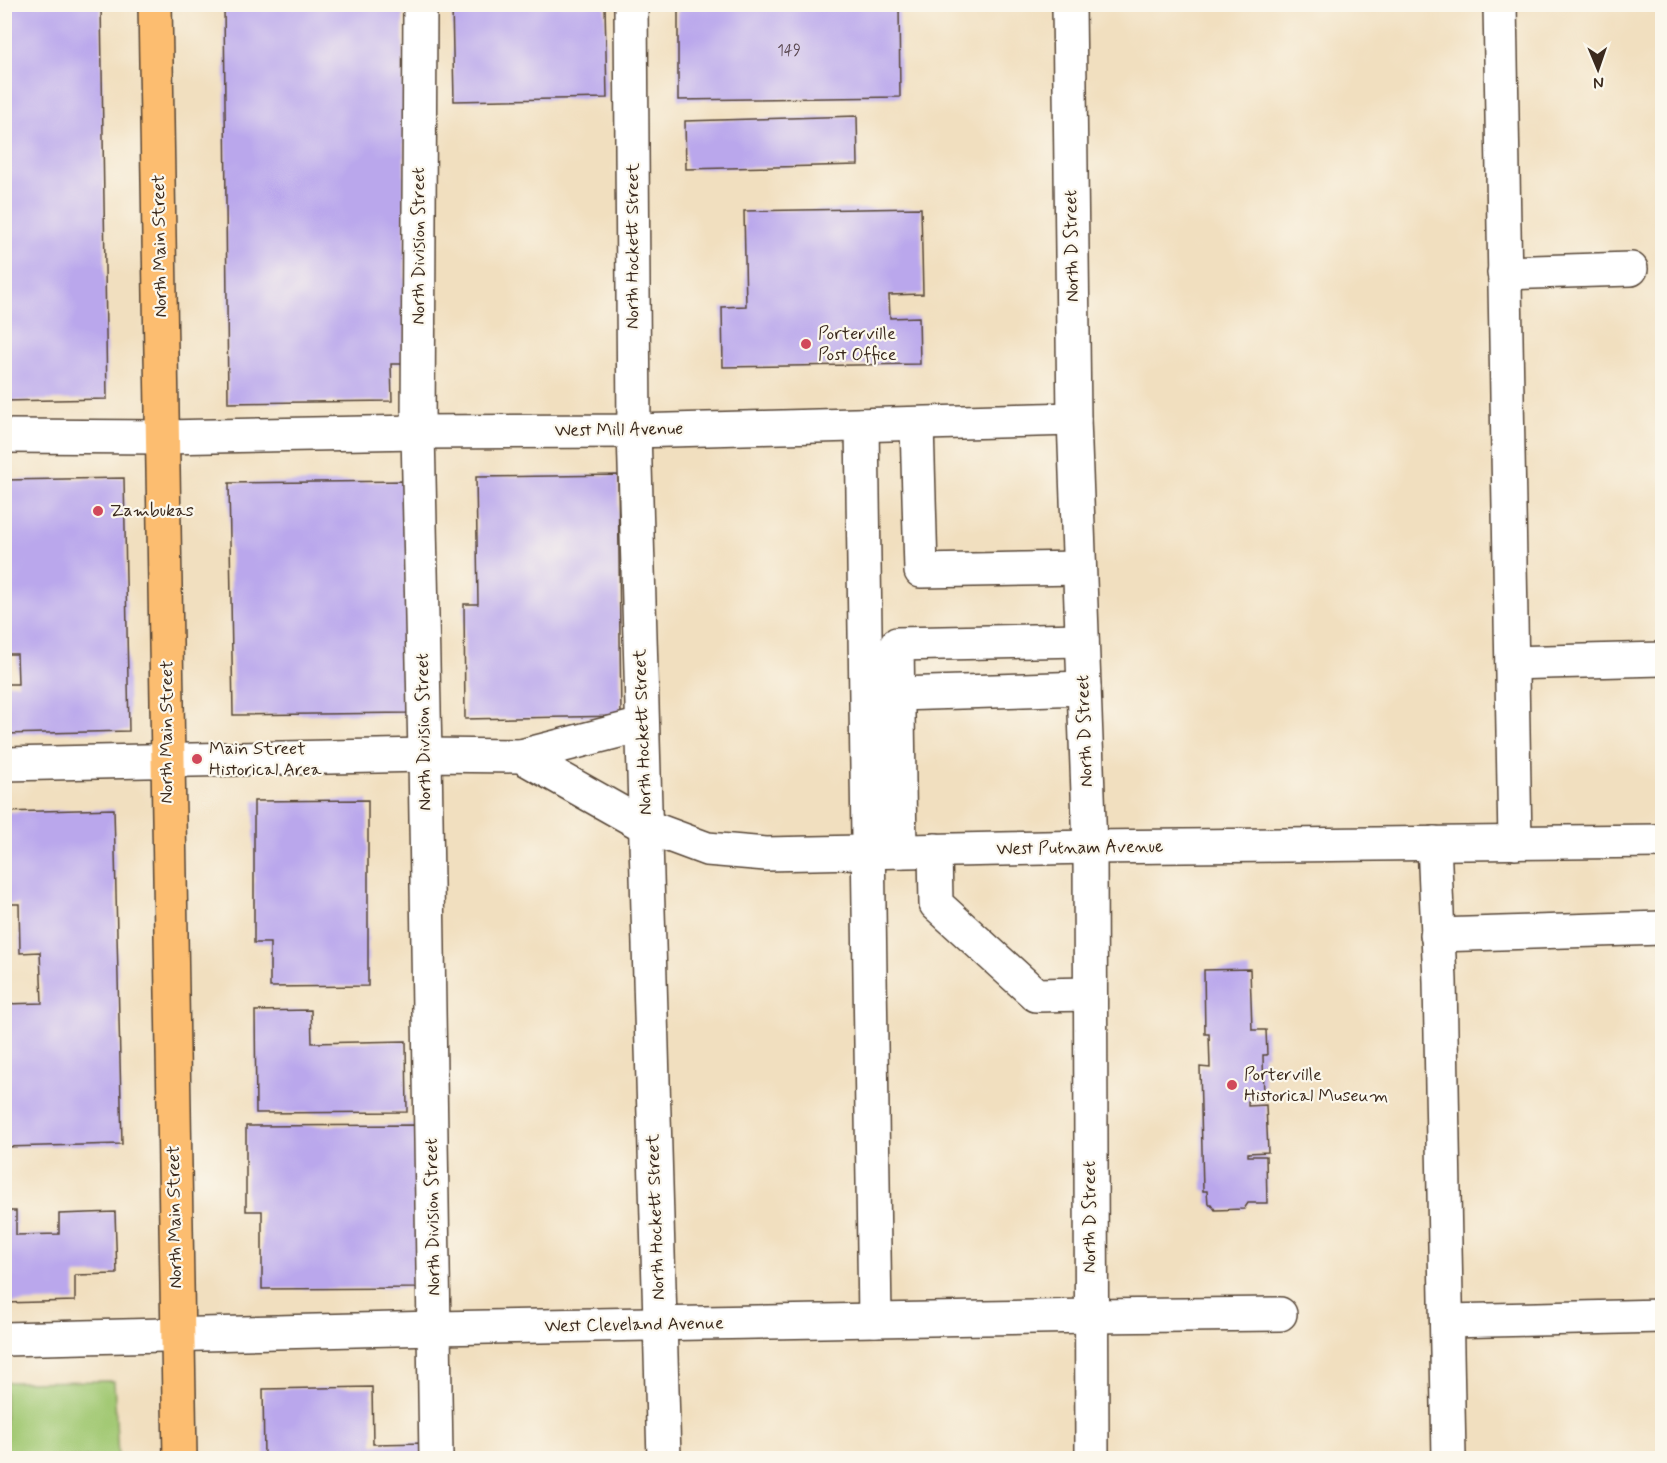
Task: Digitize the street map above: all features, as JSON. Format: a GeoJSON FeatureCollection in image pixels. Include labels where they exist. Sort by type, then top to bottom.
{"type":"FeatureCollection","features":[{"type":"Feature","properties":{"kind":"main road","name":"North Main Street"},"geometry":{"type":"LineString","coordinates":[[155,4],[180,1458]]}},
{"type":"Feature","properties":{"kind":"street","name":"North Division Street"},"geometry":{"type":"LineString","coordinates":[[420,4],[418,432],[436,1458]]}},
{"type":"Feature","properties":{"kind":"street","name":"North Hockett Street"},"geometry":{"type":"LineString","coordinates":[[631,4],[634,431],[663,1458]]}},
{"type":"Feature","properties":{"kind":"street","name":"North D Street"},"geometry":{"type":"LineString","coordinates":[[1069,4],[1074,419],[1090,847],[1092,1458]]}},
{"type":"Feature","properties":{"kind":"street"},"geometry":{"type":"LineString","coordinates":[[1500,4],[1515,843]]}},
{"type":"Feature","properties":{"kind":"street"},"geometry":{"type":"LineString","coordinates":[[1504,273],[1631,269]]}},
{"type":"Feature","properties":{"kind":"street","name":"West Mill Avenue"},"geometry":{"type":"LineString","coordinates":[[4,436],[164,437],[634,431],[1074,419]]}},
{"type":"Feature","properties":{"kind":"street"},"geometry":{"type":"LineString","coordinates":[[917,424],[921,571],[1079,568]]}},
{"type":"Feature","properties":{"kind":"street"},"geometry":{"type":"LineString","coordinates":[[862,425],[875,1320]]}},
{"type":"Feature","properties":{"kind":"street"},"geometry":{"type":"LineString","coordinates":[[900,851],[897,644],[1082,640]]}},
{"type":"Feature","properties":{"kind":"street"},"geometry":{"type":"LineString","coordinates":[[1512,663],[1662,659]]}},
{"type":"Feature","properties":{"kind":"street"},"geometry":{"type":"LineString","coordinates":[[898,694],[1084,688]]}},
{"type":"Feature","properties":{"kind":"street","name":"West Putnam Avenue"},"geometry":{"type":"LineString","coordinates":[[4,764],[425,755],[520,756],[642,725]]}},
{"type":"Feature","properties":{"kind":"street","name":"West Putnam Avenue"},"geometry":{"type":"LineString","coordinates":[[520,756],[645,826],[707,849],[766,854],[1090,847],[1662,841]]}},
{"type":"Feature","properties":{"kind":"street"},"geometry":{"type":"LineString","coordinates":[[1434,843],[1440,981],[1449,1458]]}},
{"type":"Feature","properties":{"kind":"street"},"geometry":{"type":"LineString","coordinates":[[935,850],[936,904],[1036,995],[1090,994]]}},
{"type":"Feature","properties":{"kind":"street"},"geometry":{"type":"LineString","coordinates":[[1437,935],[1662,928]]}},
{"type":"Feature","properties":{"kind":"street","name":"West Cleveland Avenue"},"geometry":{"type":"LineString","coordinates":[[4,1339],[177,1333],[1280,1314]]}},
{"type":"Feature","properties":{"kind":"street"},"geometry":{"type":"LineString","coordinates":[[1448,1321],[1662,1316]]}},
{"type":"Feature","properties":{"kind":"green space"},"geometry":{"type":"Polygon","coordinates":[[[114,1381],[118,1458],[5,1458],[5,1382],[114,1381]]]}},
{"type":"Feature","properties":{"kind":"building"},"geometry":{"type":"Polygon","coordinates":[[[101,4],[107,399],[4,401],[4,5],[101,4]]]}},
{"type":"Feature","properties":{"kind":"building"},"geometry":{"type":"Polygon","coordinates":[[[224,4],[390,4],[390,10],[403,10],[406,364],[391,364],[392,401],[228,403],[224,4]]]}},
{"type":"Feature","properties":{"kind":"building"},"geometry":{"type":"Polygon","coordinates":[[[678,4],[899,4],[900,97],[678,100],[678,4]]]}},
{"type":"Feature","properties":{"kind":"building"},"geometry":{"type":"Polygon","coordinates":[[[452,5],[605,5],[607,98],[454,101],[452,5]]]}},
{"type":"Feature","properties":{"kind":"building"},"geometry":{"type":"Polygon","coordinates":[[[857,116],[858,165],[686,169],[685,121],[857,116]]]}},
{"type":"Feature","properties":{"kind":"building"},"geometry":{"type":"Polygon","coordinates":[[[921,208],[923,294],[889,295],[890,318],[919,317],[920,364],[723,367],[722,307],[746,306],[744,211],[921,208]]]}},
{"type":"Feature","properties":{"kind":"building"},"geometry":{"type":"Polygon","coordinates":[[[618,475],[621,716],[465,719],[464,604],[478,604],[476,477],[618,475]]]}},
{"type":"Feature","properties":{"kind":"building"},"geometry":{"type":"Polygon","coordinates":[[[124,478],[129,731],[4,734],[4,684],[18,684],[17,654],[4,654],[4,480],[124,478]]]}},
{"type":"Feature","properties":{"kind":"building"},"geometry":{"type":"Polygon","coordinates":[[[409,481],[411,713],[233,715],[229,483],[409,481]]]}},
{"type":"Feature","properties":{"kind":"building"},"geometry":{"type":"Polygon","coordinates":[[[368,800],[368,986],[270,987],[270,943],[254,943],[254,801],[368,800]]]}},
{"type":"Feature","properties":{"kind":"building"},"geometry":{"type":"Polygon","coordinates":[[[114,809],[122,1144],[4,1147],[4,1004],[42,1003],[40,952],[20,953],[19,904],[4,904],[4,812],[114,809]]]}},
{"type":"Feature","properties":{"kind":"building","name":"Porterville Historical Museum"},"geometry":{"type":"Polygon","coordinates":[[[1250,969],[1252,1030],[1266,1030],[1267,1055],[1263,1055],[1264,1101],[1248,1101],[1248,1106],[1266,1105],[1268,1152],[1248,1153],[1248,1156],[1266,1156],[1267,1203],[1248,1203],[1244,1209],[1215,1210],[1211,1204],[1208,1204],[1207,1191],[1203,1191],[1200,1067],[1210,1068],[1209,1034],[1205,1034],[1204,970],[1250,969]]]}},
{"type":"Feature","properties":{"kind":"building"},"geometry":{"type":"Polygon","coordinates":[[[311,1010],[312,1043],[406,1041],[407,1112],[256,1113],[255,1011],[311,1010]]]}},
{"type":"Feature","properties":{"kind":"building"},"geometry":{"type":"Polygon","coordinates":[[[419,1125],[420,1288],[262,1289],[262,1211],[246,1211],[246,1126],[419,1125]]]}},
{"type":"Feature","properties":{"kind":"building"},"geometry":{"type":"Polygon","coordinates":[[[4,1211],[16,1211],[16,1235],[59,1234],[59,1214],[115,1212],[117,1274],[75,1275],[75,1301],[4,1303],[4,1211]]]}},
{"type":"Feature","properties":{"kind":"building"},"geometry":{"type":"Polygon","coordinates":[[[372,1387],[373,1444],[428,1443],[429,1458],[264,1458],[263,1389],[372,1387]]]}},
{"type":"Feature","properties":{"kind":"place","name":"Porterville Post Office"},"geometry":{"type":"Point","coordinates":[806,344]}},
{"type":"Feature","properties":{"kind":"place","name":"Zambukas"},"geometry":{"type":"Point","coordinates":[98,511]}},
{"type":"Feature","properties":{"kind":"place","name":"Main Street Historical Area"},"geometry":{"type":"Point","coordinates":[197,759]}},
{"type":"Feature","properties":{"kind":"place","name":"Porterville Historical Museum"},"geometry":{"type":"Point","coordinates":[1232,1085]}}]}
